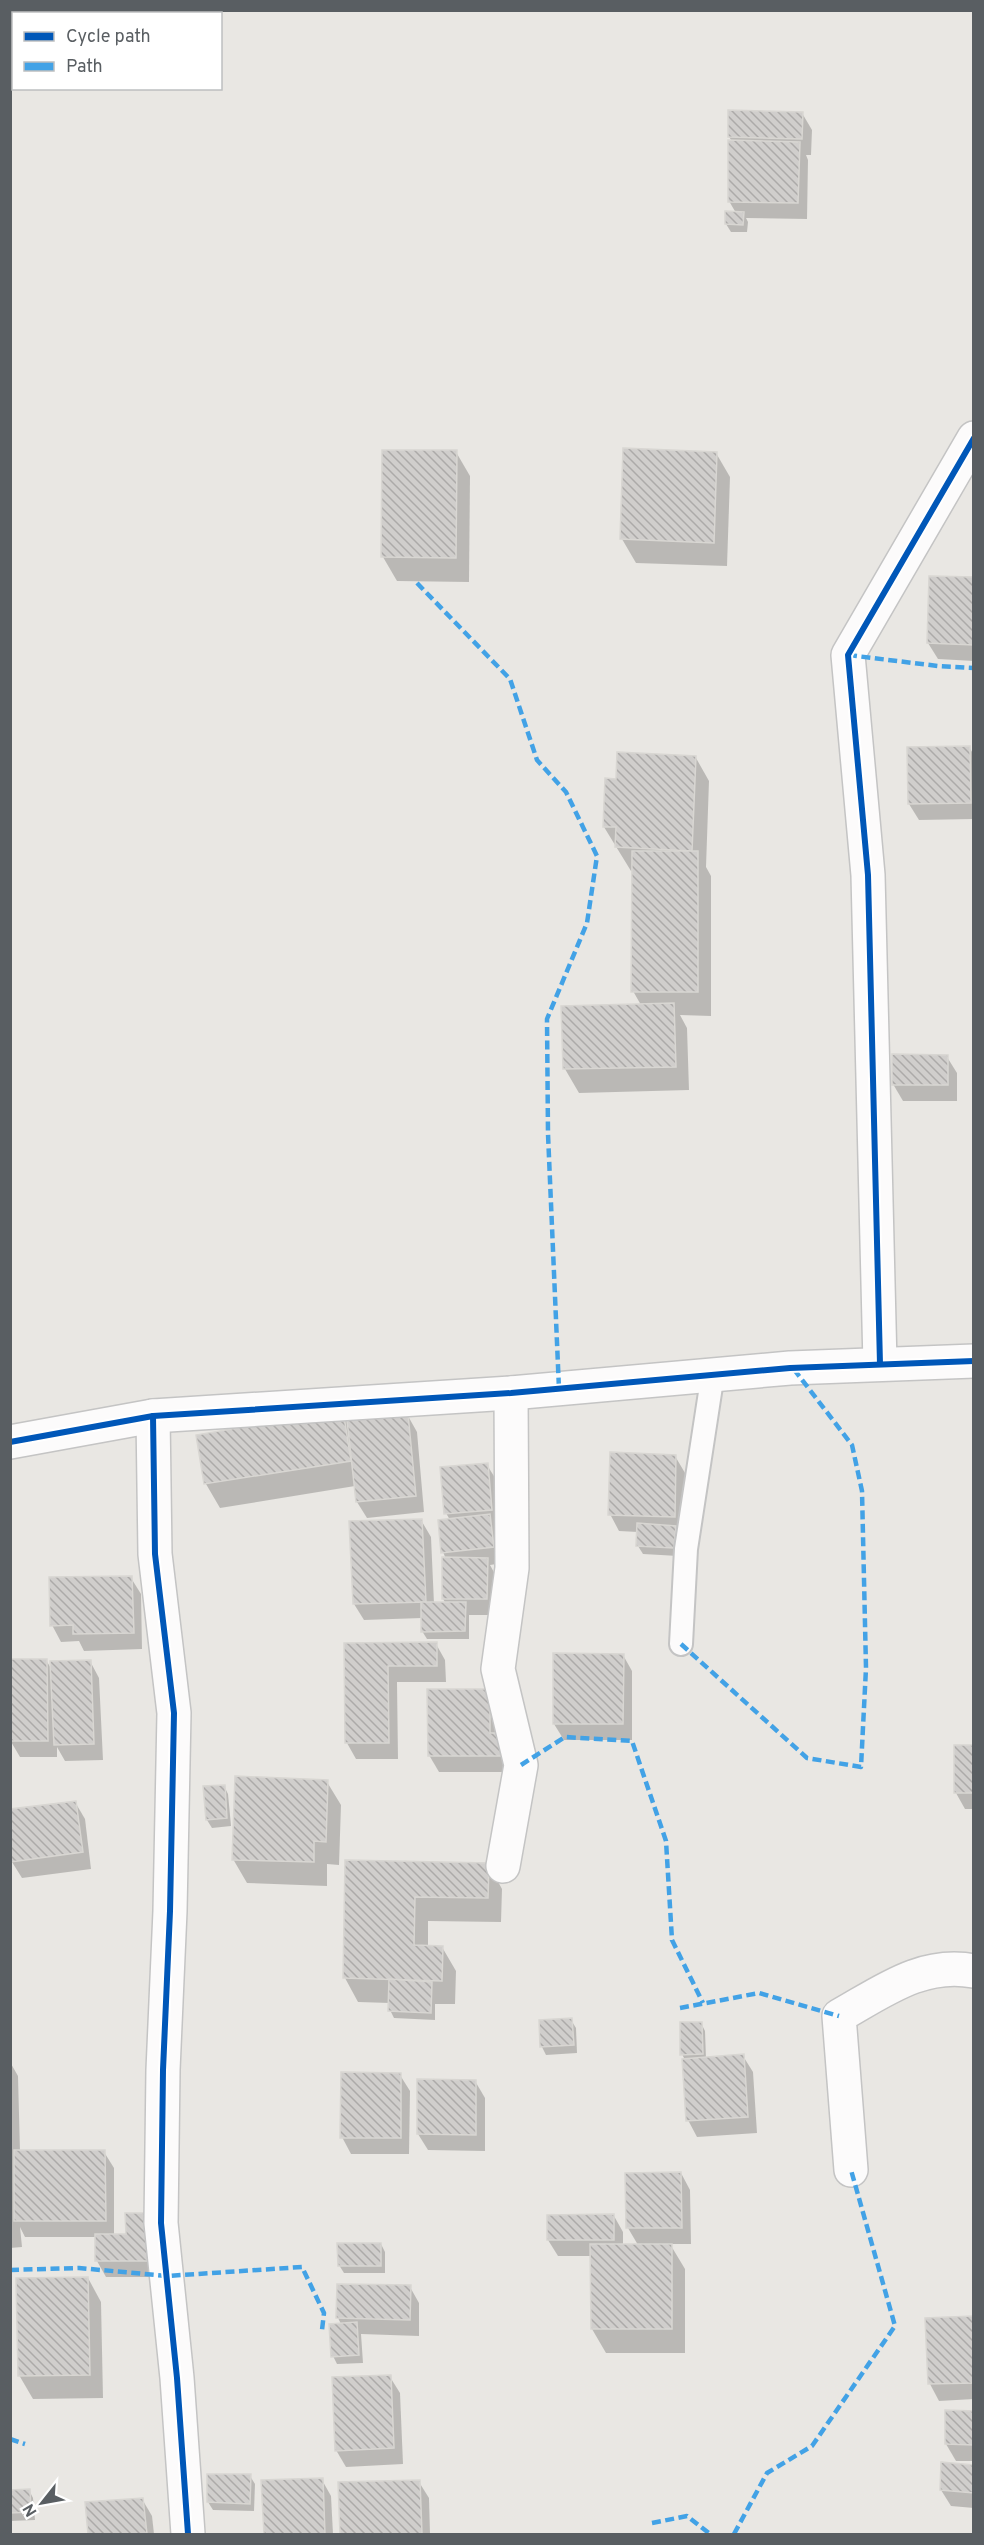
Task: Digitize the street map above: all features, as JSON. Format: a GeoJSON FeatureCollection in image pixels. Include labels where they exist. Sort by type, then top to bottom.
{"type":"FeatureCollection","features":[{"type":"Feature","properties":{"kind":"street"},"geometry":{"type":"LineString","coordinates":[[880,1364],[868,875],[848,655],[974,438]]}},
{"type":"Feature","properties":{"kind":"street"},"geometry":{"type":"LineString","coordinates":[[10,1442],[153,1416],[511,1394],[713,1373],[974,1361]]}},
{"type":"Feature","properties":{"kind":"street"},"geometry":{"type":"LineString","coordinates":[[504,1866],[521,1765],[498,1669],[512,1568],[511,1394]]}},
{"type":"Feature","properties":{"kind":"street"},"geometry":{"type":"LineString","coordinates":[[153,1416],[155,1554],[174,1713],[170,1911],[163,2070],[161,2223],[178,2389],[188,2535]]}},
{"type":"Feature","properties":{"kind":"street"},"geometry":{"type":"LineString","coordinates":[[851,2170],[839,2016],[911,1976],[955,1967],[974,1971]]}},
{"type":"Feature","properties":{"kind":"lane"},"geometry":{"type":"LineString","coordinates":[[681,1644],[686,1549],[713,1373]]}},
{"type":"Feature","properties":{"kind":"building"},"geometry":{"type":"Polygon","coordinates":[[[728,110],[803,112],[802,139],[728,137],[728,110]]]}},
{"type":"Feature","properties":{"kind":"building"},"geometry":{"type":"Polygon","coordinates":[[[728,140],[800,142],[798,203],[728,202],[728,140]]]}},
{"type":"Feature","properties":{"kind":"building"},"geometry":{"type":"Polygon","coordinates":[[[725,211],[744,212],[743,225],[725,224],[725,211]]]}},
{"type":"Feature","properties":{"kind":"building"},"geometry":{"type":"Polygon","coordinates":[[[623,448],[717,452],[714,543],[620,539],[623,448]]]}},
{"type":"Feature","properties":{"kind":"building"},"geometry":{"type":"Polygon","coordinates":[[[382,450],[457,450],[456,558],[381,557],[382,450]]]}},
{"type":"Feature","properties":{"kind":"building"},"geometry":{"type":"Polygon","coordinates":[[[929,576],[974,577],[974,645],[927,643],[929,576]]]}},
{"type":"Feature","properties":{"kind":"building"},"geometry":{"type":"Polygon","coordinates":[[[970,746],[971,803],[908,804],[907,747],[970,746]]]}},
{"type":"Feature","properties":{"kind":"building"},"geometry":{"type":"Polygon","coordinates":[[[617,752],[696,756],[692,851],[615,847],[616,827],[603,827],[605,778],[616,779],[617,752]]]}},
{"type":"Feature","properties":{"kind":"building"},"geometry":{"type":"Polygon","coordinates":[[[632,851],[698,851],[698,992],[631,992],[632,851]]]}},
{"type":"Feature","properties":{"kind":"building"},"geometry":{"type":"Polygon","coordinates":[[[674,1003],[676,1067],[563,1069],[561,1006],[674,1003]]]}},
{"type":"Feature","properties":{"kind":"building"},"geometry":{"type":"Polygon","coordinates":[[[892,1054],[948,1055],[948,1085],[892,1085],[892,1054]]]}},
{"type":"Feature","properties":{"kind":"building"},"geometry":{"type":"Polygon","coordinates":[[[343,1410],[351,1461],[204,1484],[196,1435],[343,1410]]]}},
{"type":"Feature","properties":{"kind":"building"},"geometry":{"type":"Polygon","coordinates":[[[408,1414],[416,1496],[356,1502],[347,1420],[408,1414]]]}},
{"type":"Feature","properties":{"kind":"building"},"geometry":{"type":"Polygon","coordinates":[[[610,1452],[676,1455],[675,1517],[608,1515],[610,1452]]]}},
{"type":"Feature","properties":{"kind":"building"},"geometry":{"type":"Polygon","coordinates":[[[488,1463],[492,1510],[444,1514],[440,1467],[488,1463]]]}},
{"type":"Feature","properties":{"kind":"building"},"geometry":{"type":"Polygon","coordinates":[[[490,1514],[494,1547],[441,1553],[438,1520],[490,1514]]]}},
{"type":"Feature","properties":{"kind":"building"},"geometry":{"type":"Polygon","coordinates":[[[422,1519],[426,1602],[353,1604],[349,1521],[422,1519]]]}},
{"type":"Feature","properties":{"kind":"building"},"geometry":{"type":"Polygon","coordinates":[[[637,1523],[676,1526],[674,1548],[636,1546],[637,1523]]]}},
{"type":"Feature","properties":{"kind":"building"},"geometry":{"type":"Polygon","coordinates":[[[442,1557],[488,1558],[487,1599],[442,1599],[442,1557]]]}},
{"type":"Feature","properties":{"kind":"building"},"geometry":{"type":"Polygon","coordinates":[[[132,1576],[134,1633],[73,1634],[73,1625],[50,1626],[49,1577],[132,1576]]]}},
{"type":"Feature","properties":{"kind":"building"},"geometry":{"type":"Polygon","coordinates":[[[421,1602],[466,1602],[465,1631],[421,1632],[421,1602]]]}},
{"type":"Feature","properties":{"kind":"building"},"geometry":{"type":"Polygon","coordinates":[[[437,1642],[437,1666],[388,1666],[389,1743],[345,1743],[344,1643],[437,1642]]]}},
{"type":"Feature","properties":{"kind":"building"},"geometry":{"type":"Polygon","coordinates":[[[553,1653],[624,1654],[623,1724],[553,1724],[553,1653]]]}},
{"type":"Feature","properties":{"kind":"building"},"geometry":{"type":"Polygon","coordinates":[[[10,1659],[47,1659],[48,1741],[10,1741],[10,1659]]]}},
{"type":"Feature","properties":{"kind":"building"},"geometry":{"type":"Polygon","coordinates":[[[91,1660],[94,1744],[54,1745],[50,1661],[91,1660]]]}},
{"type":"Feature","properties":{"kind":"building"},"geometry":{"type":"Polygon","coordinates":[[[427,1689],[490,1689],[490,1733],[502,1733],[502,1756],[428,1756],[427,1689]]]}},
{"type":"Feature","properties":{"kind":"building"},"geometry":{"type":"Polygon","coordinates":[[[954,1745],[974,1745],[974,1793],[954,1793],[954,1745]]]}},
{"type":"Feature","properties":{"kind":"building"},"geometry":{"type":"Polygon","coordinates":[[[235,1776],[328,1780],[326,1842],[314,1841],[314,1862],[232,1860],[235,1776]]]}},
{"type":"Feature","properties":{"kind":"building"},"geometry":{"type":"Polygon","coordinates":[[[225,1785],[227,1818],[206,1820],[203,1786],[225,1785]]]}},
{"type":"Feature","properties":{"kind":"building"},"geometry":{"type":"Polygon","coordinates":[[[76,1801],[83,1852],[11,1862],[10,1809],[76,1801]]]}},
{"type":"Feature","properties":{"kind":"building"},"geometry":{"type":"Polygon","coordinates":[[[345,1860],[489,1863],[488,1898],[415,1897],[414,1945],[443,1946],[442,1981],[343,1978],[345,1860]]]}},
{"type":"Feature","properties":{"kind":"building"},"geometry":{"type":"Polygon","coordinates":[[[389,1979],[432,1982],[431,2013],[388,2011],[389,1979]]]}},
{"type":"Feature","properties":{"kind":"building"},"geometry":{"type":"Polygon","coordinates":[[[572,2018],[574,2045],[540,2047],[539,2020],[572,2018]]]}},
{"type":"Feature","properties":{"kind":"building"},"geometry":{"type":"Polygon","coordinates":[[[680,2022],[702,2022],[703,2054],[680,2055],[680,2022]]]}},
{"type":"Feature","properties":{"kind":"building"},"geometry":{"type":"Polygon","coordinates":[[[744,2054],[748,2117],[686,2121],[682,2059],[744,2054]]]}},
{"type":"Feature","properties":{"kind":"building"},"geometry":{"type":"Polygon","coordinates":[[[341,2072],[401,2073],[401,2138],[340,2138],[341,2072]]]}},
{"type":"Feature","properties":{"kind":"building"},"geometry":{"type":"Polygon","coordinates":[[[417,2079],[476,2080],[476,2135],[417,2134],[417,2079]]]}},
{"type":"Feature","properties":{"kind":"building"},"geometry":{"type":"Polygon","coordinates":[[[14,2150],[105,2150],[106,2221],[14,2221],[14,2150]]]}},
{"type":"Feature","properties":{"kind":"building"},"geometry":{"type":"Polygon","coordinates":[[[681,2172],[682,2228],[626,2228],[625,2173],[681,2172]]]}},
{"type":"Feature","properties":{"kind":"building"},"geometry":{"type":"Polygon","coordinates":[[[125,2213],[151,2213],[151,2261],[95,2261],[95,2234],[126,2234],[125,2213]]]}},
{"type":"Feature","properties":{"kind":"building"},"geometry":{"type":"Polygon","coordinates":[[[614,2214],[614,2240],[547,2240],[547,2215],[614,2214]]]}},
{"type":"Feature","properties":{"kind":"building"},"geometry":{"type":"Polygon","coordinates":[[[337,2243],[381,2243],[381,2266],[338,2266],[337,2243]]]}},
{"type":"Feature","properties":{"kind":"building"},"geometry":{"type":"Polygon","coordinates":[[[590,2244],[672,2244],[672,2329],[591,2329],[590,2244]]]}},
{"type":"Feature","properties":{"kind":"building"},"geometry":{"type":"Polygon","coordinates":[[[88,2277],[90,2375],[18,2376],[16,2278],[88,2277]]]}},
{"type":"Feature","properties":{"kind":"building"},"geometry":{"type":"Polygon","coordinates":[[[337,2284],[411,2285],[410,2320],[336,2318],[337,2284]]]}},
{"type":"Feature","properties":{"kind":"building"},"geometry":{"type":"Polygon","coordinates":[[[974,2316],[974,2383],[928,2384],[925,2318],[974,2316]]]}},
{"type":"Feature","properties":{"kind":"building"},"geometry":{"type":"Polygon","coordinates":[[[357,2322],[359,2355],[331,2357],[329,2324],[357,2322]]]}},
{"type":"Feature","properties":{"kind":"building"},"geometry":{"type":"Polygon","coordinates":[[[391,2375],[394,2448],[335,2451],[332,2377],[391,2375]]]}},
{"type":"Feature","properties":{"kind":"building"},"geometry":{"type":"Polygon","coordinates":[[[945,2410],[974,2411],[974,2445],[945,2444],[945,2410]]]}},
{"type":"Feature","properties":{"kind":"building"},"geometry":{"type":"Polygon","coordinates":[[[941,2462],[974,2465],[974,2493],[940,2490],[941,2462]]]}},
{"type":"Feature","properties":{"kind":"building"},"geometry":{"type":"Polygon","coordinates":[[[207,2474],[251,2474],[250,2504],[207,2502],[207,2474]]]}},
{"type":"Feature","properties":{"kind":"building"},"geometry":{"type":"Polygon","coordinates":[[[323,2478],[325,2534],[264,2534],[261,2480],[323,2478]]]}},
{"type":"Feature","properties":{"kind":"building"},"geometry":{"type":"Polygon","coordinates":[[[420,2480],[422,2534],[340,2534],[338,2482],[420,2480]]]}},
{"type":"Feature","properties":{"kind":"building"},"geometry":{"type":"Polygon","coordinates":[[[30,2489],[31,2512],[10,2513],[10,2490],[30,2489]]]}},
{"type":"Feature","properties":{"kind":"building"},"geometry":{"type":"Polygon","coordinates":[[[143,2498],[147,2534],[88,2534],[85,2502],[143,2498]]]}},
{"type":"Feature","properties":{"kind":"marked path"},"geometry":{"type":"LineString","coordinates":[[417,583],[510,679],[537,760],[566,792],[597,856],[587,923],[547,1019],[548,1134],[559,1389]]}},
{"type":"Feature","properties":{"kind":"marked path"},"geometry":{"type":"LineString","coordinates":[[848,655],[974,668]]}},
{"type":"Feature","properties":{"kind":"marked path"},"geometry":{"type":"LineString","coordinates":[[681,1644],[807,1758],[861,1767],[866,1668],[862,1491],[852,1445],[793,1368]]}},
{"type":"Feature","properties":{"kind":"marked path"},"geometry":{"type":"LineString","coordinates":[[521,1765],[565,1737],[632,1741],[666,1841],[672,1940],[703,2003]]}},
{"type":"Feature","properties":{"kind":"marked path"},"geometry":{"type":"LineString","coordinates":[[680,2008],[759,1993],[839,2016]]}},
{"type":"Feature","properties":{"kind":"marked path"},"geometry":{"type":"LineString","coordinates":[[734,2534],[767,2473],[812,2446],[895,2326],[851,2170]]}},
{"type":"Feature","properties":{"kind":"marked path"},"geometry":{"type":"LineString","coordinates":[[10,2270],[79,2268],[167,2276],[302,2267],[324,2313],[322,2330]]}},
{"type":"Feature","properties":{"kind":"marked path"},"geometry":{"type":"LineString","coordinates":[[10,2439],[25,2444]]}},
{"type":"Feature","properties":{"kind":"marked path"},"geometry":{"type":"LineString","coordinates":[[652,2523],[687,2516],[710,2534]]}},
{"type":"Feature","properties":{"kind":"cycle path"},"geometry":{"type":"LineString","coordinates":[[880,1364],[868,875],[848,655],[974,438]]}},
{"type":"Feature","properties":{"kind":"cycle path"},"geometry":{"type":"LineString","coordinates":[[10,1442],[153,1416],[511,1393],[790,1368],[974,1361]]}},
{"type":"Feature","properties":{"kind":"cycle path"},"geometry":{"type":"LineString","coordinates":[[153,1416],[155,1554],[174,1713],[170,1911],[163,2070],[161,2223],[177,2378],[188,2534]]}}]}
